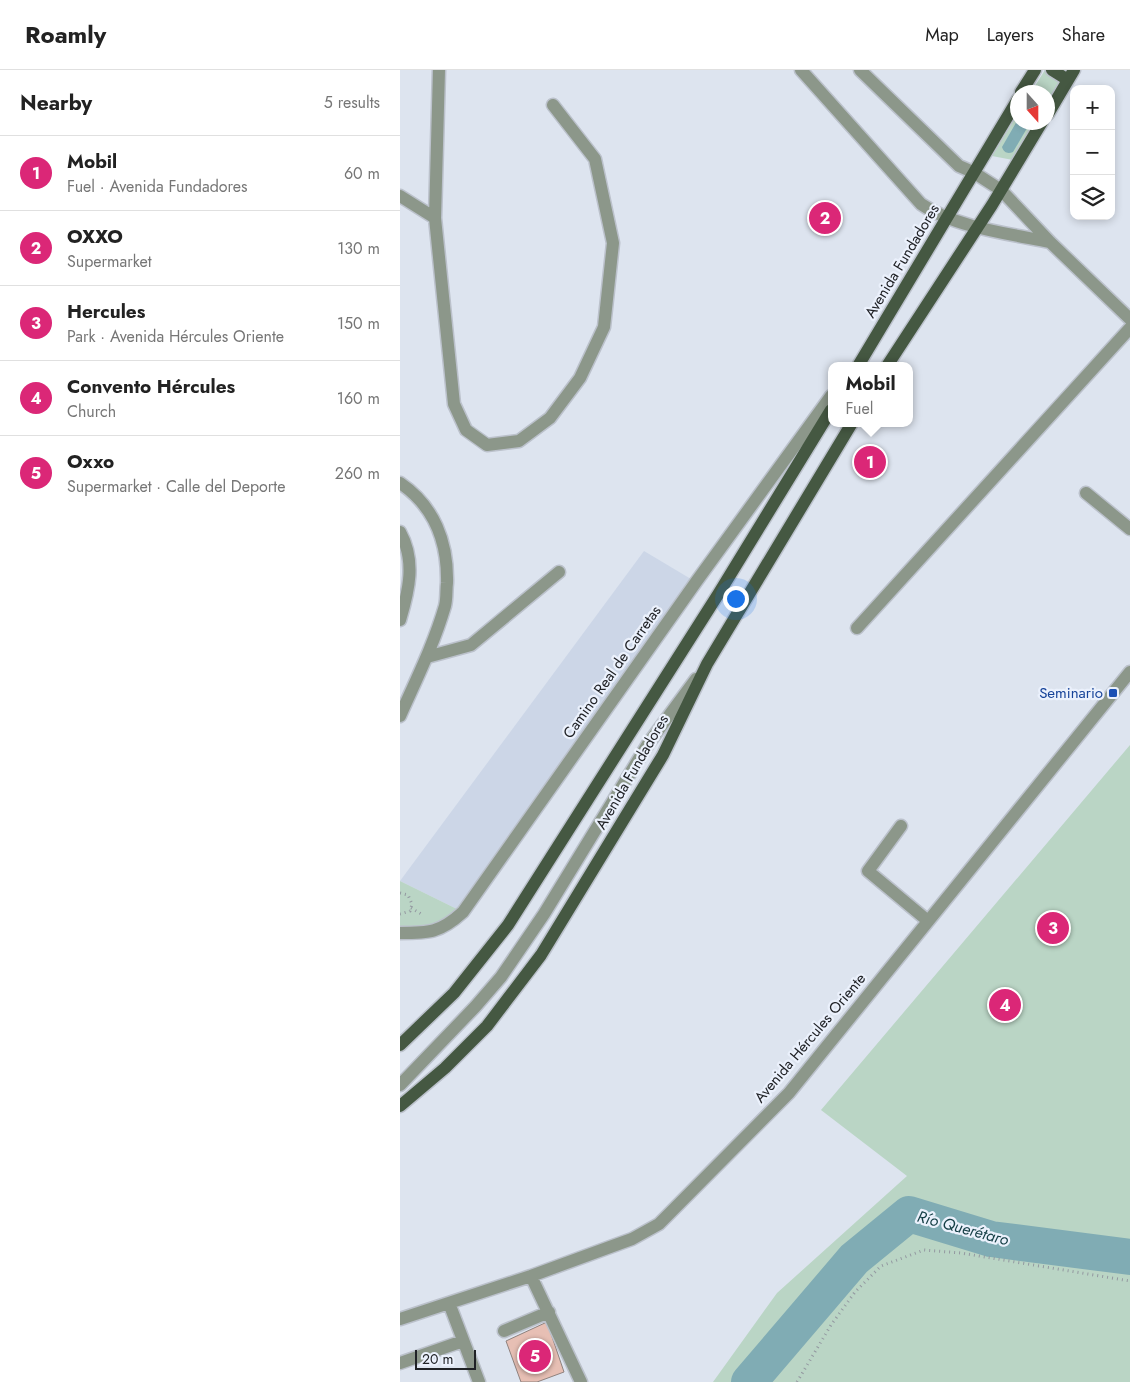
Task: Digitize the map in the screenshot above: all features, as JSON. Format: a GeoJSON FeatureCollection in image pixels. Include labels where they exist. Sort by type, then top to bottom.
{"type":"FeatureCollection","features":[{"type":"Feature","properties":{"kind":"main road"},"geometry":{"type":"LineString","coordinates":[[1025,85],[1035,70]]}},
{"type":"Feature","properties":{"kind":"main road"},"geometry":{"type":"LineString","coordinates":[[1052,70],[1071,75],[1055,102]]}},
{"type":"Feature","properties":{"kind":"main road","name":"Avenida Fundadores"},"geometry":{"type":"LineString","coordinates":[[860,362],[1010,112]]}},
{"type":"Feature","properties":{"kind":"main road"},"geometry":{"type":"LineString","coordinates":[[890,362],[992,205],[1037,130]]}},
{"type":"Feature","properties":{"kind":"main road","name":"Avenida Fundadores"},"geometry":{"type":"LineString","coordinates":[[400,1045],[454,993],[508,926],[714,602],[828,415]]}},
{"type":"Feature","properties":{"kind":"main road","name":"Avenida Fundadores"},"geometry":{"type":"LineString","coordinates":[[400,1106],[445,1068],[487,1026],[541,956],[663,756],[707,664],[850,427]]}},
{"type":"Feature","properties":{"kind":"street"},"geometry":{"type":"LineString","coordinates":[[439,70],[435,218],[454,404],[466,430],[487,444],[519,441],[550,418],[580,378],[604,327],[613,243],[595,159],[553,105]]}},
{"type":"Feature","properties":{"kind":"street"},"geometry":{"type":"LineString","coordinates":[[801,70],[921,204],[947,218],[1050,242]]}},
{"type":"Feature","properties":{"kind":"street"},"geometry":{"type":"LineString","coordinates":[[860,70],[959,166],[973,172],[1001,190],[1050,242],[1130,319]]}},
{"type":"Feature","properties":{"kind":"street"},"geometry":{"type":"LineString","coordinates":[[400,196],[435,218]]}},
{"type":"Feature","properties":{"kind":"street"},"geometry":{"type":"LineString","coordinates":[[857,362],[882,327]]}},
{"type":"Feature","properties":{"kind":"street"},"geometry":{"type":"LineString","coordinates":[[857,628],[1130,328]]}},
{"type":"Feature","properties":{"kind":"street","name":"Camino Real de Carretas"},"geometry":{"type":"LineString","coordinates":[[400,933],[428,933],[449,925],[462,912],[696,582],[828,400]]}},
{"type":"Feature","properties":{"kind":"street"},"geometry":{"type":"LineString","coordinates":[[400,483],[414,492],[437,525],[447,563],[446,604],[426,657],[400,716]]}},
{"type":"Feature","properties":{"kind":"street"},"geometry":{"type":"LineString","coordinates":[[1086,493],[1130,529]]}},
{"type":"Feature","properties":{"kind":"street"},"geometry":{"type":"LineString","coordinates":[[400,532],[405,541],[411,572],[400,620]]}},
{"type":"Feature","properties":{"kind":"street"},"geometry":{"type":"LineString","coordinates":[[400,593],[411,572]]}},
{"type":"Feature","properties":{"kind":"street"},"geometry":{"type":"LineString","coordinates":[[426,657],[471,645],[559,572]]}},
{"type":"Feature","properties":{"kind":"street"},"geometry":{"type":"LineString","coordinates":[[400,1085],[475,1008],[501,977],[544,914],[648,744],[707,664]]}},
{"type":"Feature","properties":{"kind":"street","name":"Avenida Hércules Oriente"},"geometry":{"type":"LineString","coordinates":[[400,1319],[531,1276],[632,1239],[659,1224],[789,1093],[1130,672]]}},
{"type":"Feature","properties":{"kind":"street"},"geometry":{"type":"LineString","coordinates":[[902,826],[868,871],[928,921]]}},
{"type":"Feature","properties":{"kind":"street"},"geometry":{"type":"LineString","coordinates":[[531,1276],[581,1382]]}},
{"type":"Feature","properties":{"kind":"street"},"geometry":{"type":"LineString","coordinates":[[448,1303],[479,1382]]}},
{"type":"Feature","properties":{"kind":"street"},"geometry":{"type":"LineString","coordinates":[[504,1331],[548,1312]]}},
{"type":"Feature","properties":{"kind":"street"},"geometry":{"type":"LineString","coordinates":[[400,1363],[463,1341]]}},
{"type":"Feature","properties":{"kind":"path"},"geometry":{"type":"LineString","coordinates":[[400,893],[408,895],[412,904],[410,911],[400,914]]}},
{"type":"Feature","properties":{"kind":"path"},"geometry":{"type":"LineString","coordinates":[[797,1382],[831,1325],[855,1292],[881,1266],[924,1250],[961,1253],[1130,1281]]}},
{"type":"Feature","properties":{"kind":"shaded area"},"geometry":{"type":"Polygon","coordinates":[[[1012,130],[1026,130],[1013,152],[1006,153],[1002,147],[1012,130]]]}},
{"type":"Feature","properties":{"kind":"shaded area"},"geometry":{"type":"Polygon","coordinates":[[[644,551],[696,582],[463,912],[400,881],[644,551]]]}},
{"type":"Feature","properties":{"kind":"green space"},"geometry":{"type":"Polygon","coordinates":[[[1045,70],[1069,70],[1055,93],[1055,85],[1035,85],[1045,70]]]}},
{"type":"Feature","properties":{"kind":"green space"},"geometry":{"type":"Polygon","coordinates":[[[1010,126],[1010,130],[1032,130],[1013,160],[992,156],[1010,126]]]}},
{"type":"Feature","properties":{"kind":"green space"},"geometry":{"type":"Polygon","coordinates":[[[1130,745],[1130,1382],[713,1382],[777,1293],[907,1176],[821,1110],[1130,745]]]}},
{"type":"Feature","properties":{"kind":"green space"},"geometry":{"type":"Polygon","coordinates":[[[400,881],[463,912],[449,925],[400,933],[400,881]]]}},
{"type":"Feature","properties":{"kind":"building"},"geometry":{"type":"Polygon","coordinates":[[[547,1322],[564,1372],[537,1382],[521,1382],[506,1341],[547,1322]]]}},
{"type":"Feature","properties":{"kind":"waterway","name":"Río Querétaro"},"geometry":{"type":"LineString","coordinates":[[749,1382],[854,1259],[909,1214],[991,1239],[1130,1257]]}},
{"type":"Feature","properties":{"kind":"place","name":"OXXO"},"geometry":{"type":"Point","coordinates":[825,218]}},
{"type":"Feature","properties":{"kind":"place","name":"Mobil"},"geometry":{"type":"Point","coordinates":[870,462]}},
{"type":"Feature","properties":{"kind":"place","name":"Seminario"},"geometry":{"type":"Point","coordinates":[1113,693]}},
{"type":"Feature","properties":{"kind":"place","name":"Hercules"},"geometry":{"type":"Point","coordinates":[1053,928]}},
{"type":"Feature","properties":{"kind":"place","name":"Convento Hércules"},"geometry":{"type":"Point","coordinates":[1005,1005]}},
{"type":"Feature","properties":{"kind":"place","name":"Oxxo"},"geometry":{"type":"Point","coordinates":[535,1356]}}]}
